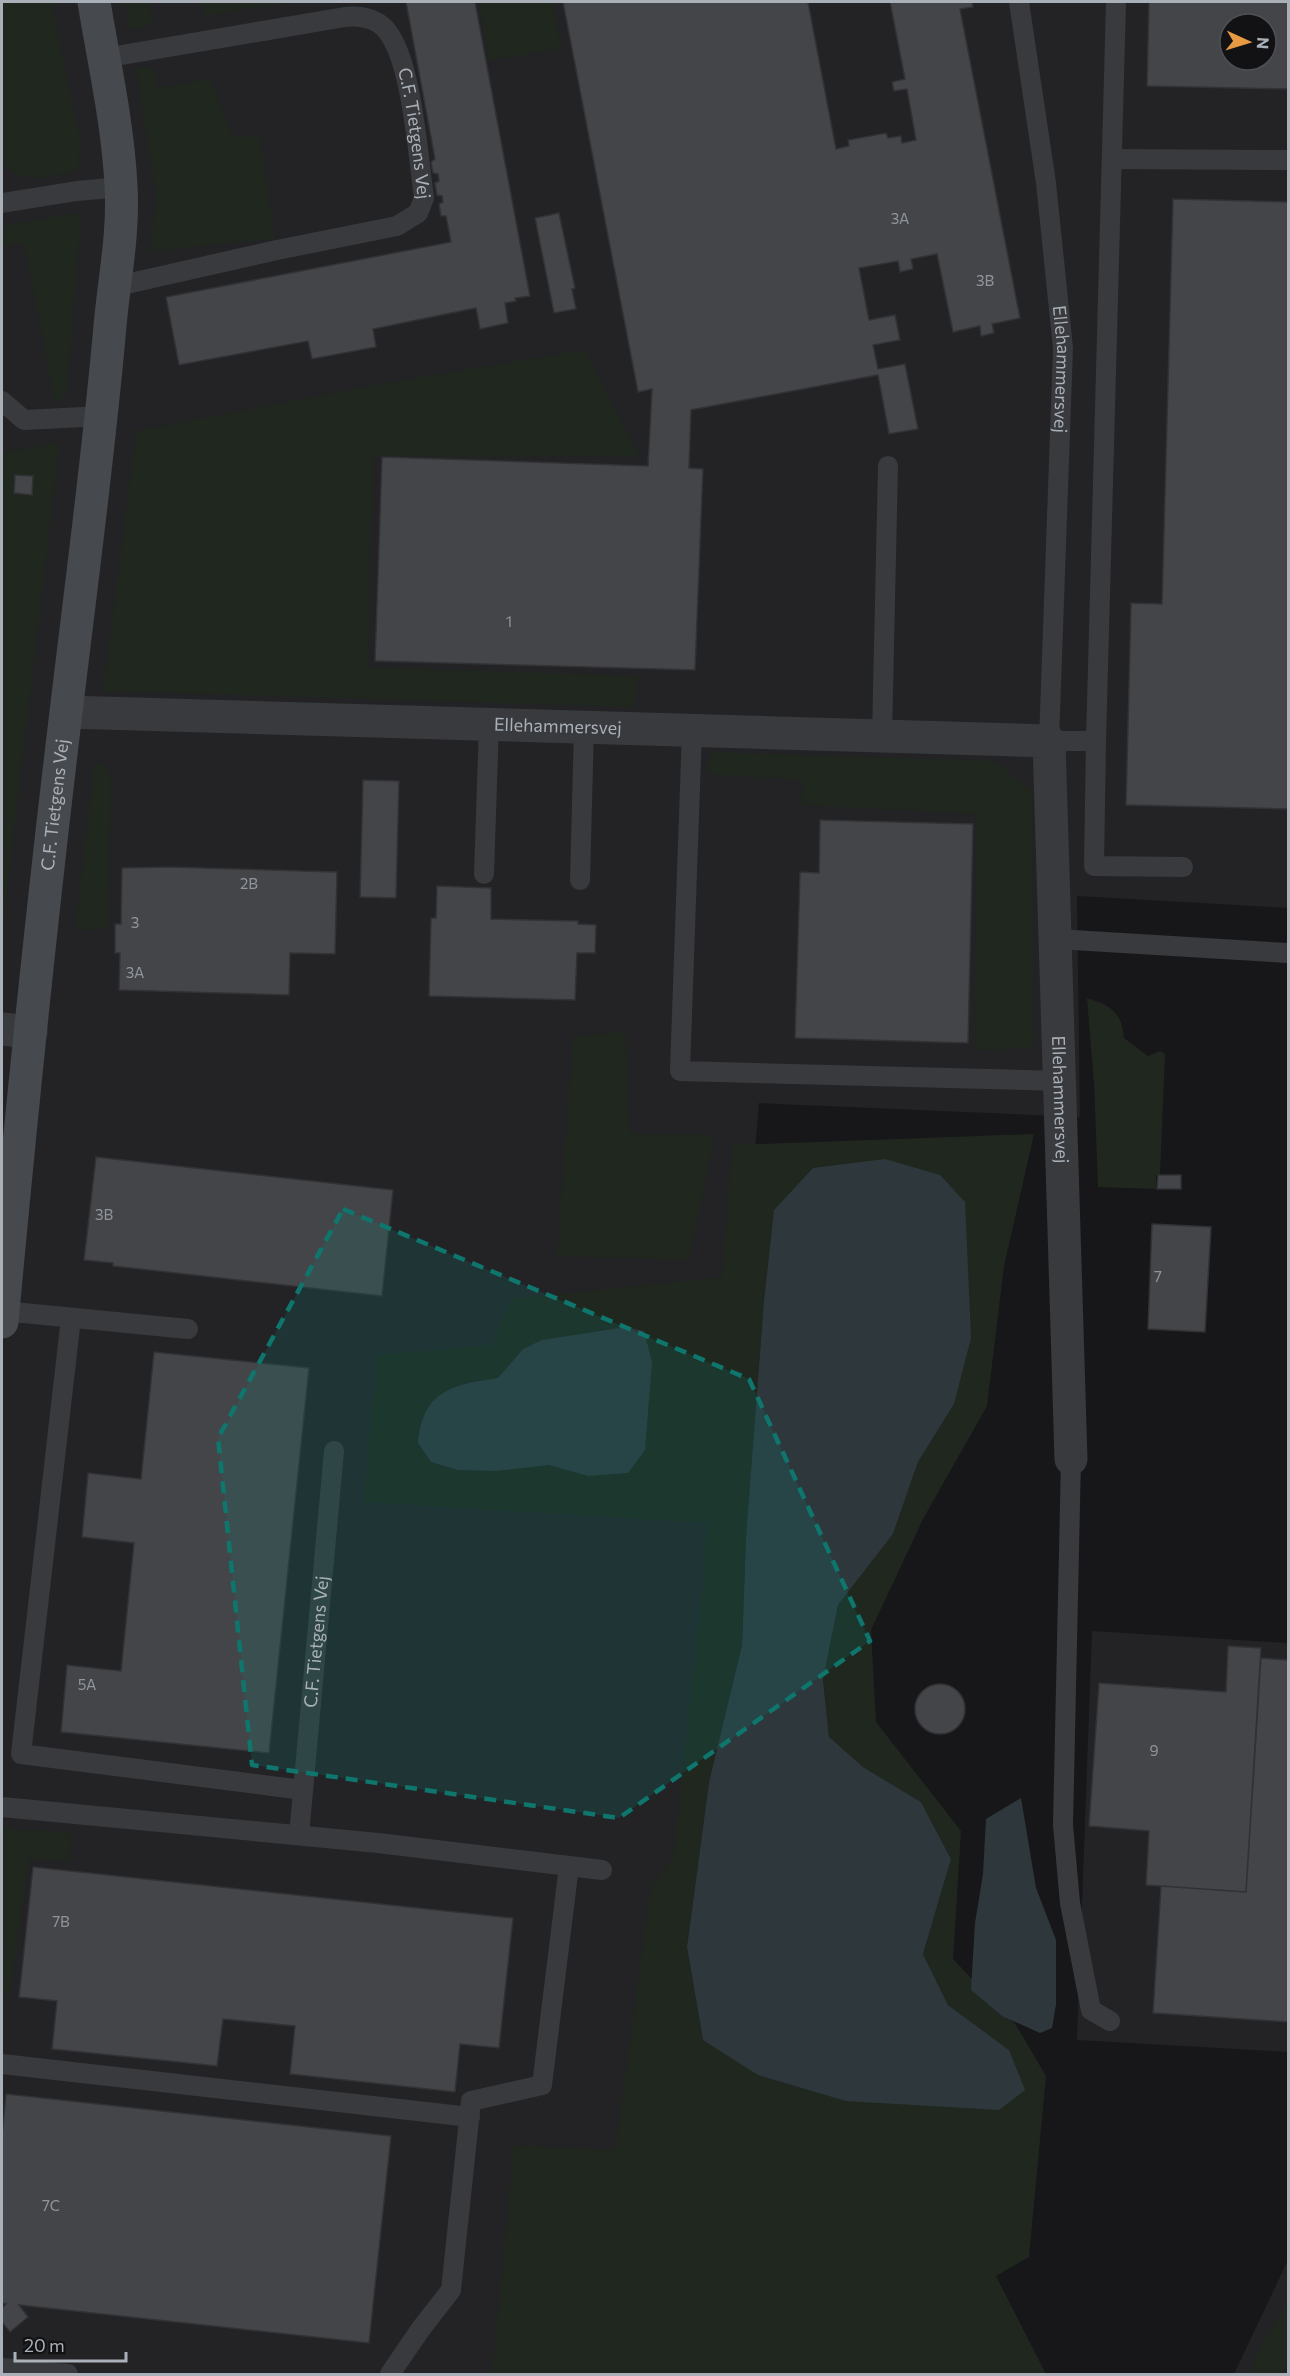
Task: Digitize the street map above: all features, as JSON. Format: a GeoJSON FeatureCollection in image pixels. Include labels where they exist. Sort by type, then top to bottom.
{"type":"FeatureCollection","features":[{"type":"Feature","properties":{"kind":"street","name":"C.F. Tietgens Vej"},"geometry":{"type":"LineString","coordinates":[[2,1316],[16,1031],[66,712],[102,416],[121,222],[121,187],[115,124],[94,2]]}},
{"type":"Feature","properties":{"kind":"street","name":"Ellehammersvej"},"geometry":{"type":"LineString","coordinates":[[66,712],[1049,741],[1071,1459]]}},
{"type":"Feature","properties":{"kind":"lane","name":"Ellehammersvej"},"geometry":{"type":"LineString","coordinates":[[1019,2],[1046,183],[1063,348],[1049,741]]}},
{"type":"Feature","properties":{"kind":"lane"},"geometry":{"type":"LineString","coordinates":[[1116,2],[1094,866],[1183,867]]}},
{"type":"Feature","properties":{"kind":"lane","name":"C.F. Tietgens Vej"},"geometry":{"type":"LineString","coordinates":[[104,58],[345,17],[360,15],[374,21],[386,30],[397,50],[406,75],[424,198],[418,213],[397,226],[113,287]]}},
{"type":"Feature","properties":{"kind":"lane"},"geometry":{"type":"LineString","coordinates":[[1112,159],[1288,160]]}},
{"type":"Feature","properties":{"kind":"lane"},"geometry":{"type":"LineString","coordinates":[[4,200],[121,187]]}},
{"type":"Feature","properties":{"kind":"lane"},"geometry":{"type":"LineString","coordinates":[[2,401],[24,420],[102,416]]}},
{"type":"Feature","properties":{"kind":"lane"},"geometry":{"type":"LineString","coordinates":[[882,736],[888,466]]}},
{"type":"Feature","properties":{"kind":"lane"},"geometry":{"type":"LineString","coordinates":[[484,874],[489,724]]}},
{"type":"Feature","properties":{"kind":"lane"},"geometry":{"type":"LineString","coordinates":[[580,880],[584,727]]}},
{"type":"Feature","properties":{"kind":"lane"},"geometry":{"type":"LineString","coordinates":[[692,730],[680,1071],[1061,1081]]}},
{"type":"Feature","properties":{"kind":"lane"},"geometry":{"type":"LineString","coordinates":[[1049,741],[1096,741]]}},
{"type":"Feature","properties":{"kind":"lane"},"geometry":{"type":"LineString","coordinates":[[1056,939],[1288,953]]}},
{"type":"Feature","properties":{"kind":"lane"},"geometry":{"type":"LineString","coordinates":[[2,1316],[70,1318],[188,1329]]}},
{"type":"Feature","properties":{"kind":"lane"},"geometry":{"type":"LineString","coordinates":[[70,1318],[21,1754],[303,1790]]}},
{"type":"Feature","properties":{"kind":"lane","name":"C.F. Tietgens Vej"},"geometry":{"type":"LineString","coordinates":[[300,1835],[334,1451]]}},
{"type":"Feature","properties":{"kind":"lane"},"geometry":{"type":"LineString","coordinates":[[1071,1459],[1064,1825],[1070,1903],[1091,2010],[1110,2021]]}},
{"type":"Feature","properties":{"kind":"lane"},"geometry":{"type":"LineString","coordinates":[[2,1807],[300,1835],[602,1870]]}},
{"type":"Feature","properties":{"kind":"lane"},"geometry":{"type":"LineString","coordinates":[[390,2374],[420,2330],[452,2290],[471,2101],[542,2085],[569,1866]]}},
{"type":"Feature","properties":{"kind":"lane"},"geometry":{"type":"LineString","coordinates":[[2,2064],[470,2117]]}},
{"type":"Feature","properties":{"kind":"lane"},"geometry":{"type":"LineString","coordinates":[[2,2368],[68,2374]]}},
{"type":"Feature","properties":{"kind":"highlighted area"},"geometry":{"type":"Polygon","coordinates":[[[343,1209],[749,1379],[870,1641],[619,1818],[252,1765],[218,1438],[343,1209]]]}},
{"type":"Feature","properties":{"kind":"shaded area"},"geometry":{"type":"Polygon","coordinates":[[[2,2],[1288,2],[1288,908],[1077,896],[1080,1117],[759,1103],[652,2367],[700,2374],[2,2374],[2,2]]]}},
{"type":"Feature","properties":{"kind":"shaded area"},"geometry":{"type":"Polygon","coordinates":[[[2,2],[51,2],[80,139],[78,170],[37,178],[19,175],[2,162],[2,2]]]}},
{"type":"Feature","properties":{"kind":"shaded area"},"geometry":{"type":"Polygon","coordinates":[[[125,2],[149,2],[153,24],[129,31],[125,2]]]}},
{"type":"Feature","properties":{"kind":"shaded area"},"geometry":{"type":"Polygon","coordinates":[[[202,2],[287,2],[205,16],[202,2]]]}},
{"type":"Feature","properties":{"kind":"shaded area"},"geometry":{"type":"Polygon","coordinates":[[[479,2],[553,2],[561,48],[489,61],[479,2]]]}},
{"type":"Feature","properties":{"kind":"shaded area"},"geometry":{"type":"Polygon","coordinates":[[[154,67],[157,88],[211,79],[232,135],[260,138],[275,239],[150,251],[156,195],[136,68],[154,67]]]}},
{"type":"Feature","properties":{"kind":"shaded area"},"geometry":{"type":"Polygon","coordinates":[[[81,213],[67,395],[55,403],[24,243],[2,247],[2,225],[81,213]]]}},
{"type":"Feature","properties":{"kind":"shaded area"},"geometry":{"type":"Polygon","coordinates":[[[585,350],[640,456],[373,457],[368,667],[638,676],[634,707],[103,691],[136,431],[375,385],[585,350]]]}},
{"type":"Feature","properties":{"kind":"shaded area"},"geometry":{"type":"Polygon","coordinates":[[[60,442],[2,935],[2,453],[60,442]]]}},
{"type":"Feature","properties":{"kind":"shaded area"},"geometry":{"type":"Polygon","coordinates":[[[710,752],[994,761],[1032,791],[1034,1047],[975,1051],[976,814],[801,805],[803,780],[708,774],[710,752]]]}},
{"type":"Feature","properties":{"kind":"shaded area"},"geometry":{"type":"Polygon","coordinates":[[[104,762],[111,778],[108,927],[75,931],[94,765],[104,762]]]}},
{"type":"Feature","properties":{"kind":"shaded area"},"geometry":{"type":"Polygon","coordinates":[[[1087,998],[1113,1011],[1121,1022],[1124,1038],[1148,1056],[1160,1051],[1165,1054],[1160,1175],[1156,1175],[1156,1189],[1098,1187],[1094,1083],[1087,998]]]}},
{"type":"Feature","properties":{"kind":"shaded area"},"geometry":{"type":"Polygon","coordinates":[[[626,1032],[630,1133],[715,1135],[689,1260],[557,1256],[573,1036],[626,1032]]]}},
{"type":"Feature","properties":{"kind":"shaded area"},"geometry":{"type":"Polygon","coordinates":[[[1034,1134],[1004,1266],[987,1406],[923,1519],[871,1630],[876,1722],[961,1831],[953,1959],[1016,2025],[1046,2076],[1029,2257],[996,2276],[1046,2374],[492,2374],[514,2145],[615,2150],[651,1886],[673,1859],[703,1583],[707,1523],[364,1502],[377,1355],[492,1345],[511,1299],[722,1277],[732,1145],[1034,1134]],[[498,1378],[461,1383],[420,1421],[418,1443],[431,1462],[458,1470],[496,1471],[549,1465],[588,1476],[628,1473],[498,1378]],[[954,1404],[746,1538],[742,1645],[709,1782],[687,1947],[703,2040],[1009,2050],[948,2005],[923,1954],[951,1859],[921,1802],[863,1767],[829,1738],[823,1680],[838,1605],[893,1534],[918,1462],[954,1404]]]}},
{"type":"Feature","properties":{"kind":"shaded area"},"geometry":{"type":"Polygon","coordinates":[[[885,1159],[940,1175],[965,1202],[971,1338],[954,1404],[918,1462],[893,1534],[838,1605],[823,1680],[829,1737],[863,1767],[921,1802],[951,1859],[923,1954],[948,2005],[1009,2050],[1025,2090],[999,2110],[846,2101],[758,2075],[703,2040],[687,1947],[709,1782],[742,1645],[746,1538],[764,1302],[774,1210],[813,1168],[885,1159]]]}},
{"type":"Feature","properties":{"kind":"shaded area"},"geometry":{"type":"Polygon","coordinates":[[[626,1327],[644,1331],[652,1362],[645,1450],[628,1473],[588,1476],[549,1465],[496,1471],[458,1470],[431,1462],[418,1443],[426,1411],[443,1393],[467,1384],[498,1378],[523,1349],[542,1340],[626,1327]]]}},
{"type":"Feature","properties":{"kind":"shaded area"},"geometry":{"type":"Polygon","coordinates":[[[1092,1631],[1288,1643],[1288,2052],[1077,2040],[1092,1631]]]}},
{"type":"Feature","properties":{"kind":"shaded area"},"geometry":{"type":"Polygon","coordinates":[[[1021,1798],[1036,1888],[1056,1940],[1056,2004],[1052,2028],[1040,2033],[1002,2016],[971,1990],[975,1923],[983,1874],[986,1819],[1021,1798]]]}},
{"type":"Feature","properties":{"kind":"shaded area"},"geometry":{"type":"Polygon","coordinates":[[[2,1828],[72,1833],[69,1862],[29,1859],[10,1993],[2,1992],[2,1828]]]}},
{"type":"Feature","properties":{"kind":"shaded area"},"geometry":{"type":"Polygon","coordinates":[[[1288,2260],[1288,2374],[1234,2374],[1288,2260]]]}},
{"type":"Feature","properties":{"kind":"shaded area"},"geometry":{"type":"Polygon","coordinates":[[[1288,2301],[1288,2361],[1282,2374],[1250,2374],[1257,2353],[1288,2301]]]}},
{"type":"Feature","properties":{"kind":"building"},"geometry":{"type":"Polygon","coordinates":[[[406,2],[475,2],[530,296],[515,298],[516,301],[505,303],[508,323],[480,329],[476,308],[373,329],[376,347],[312,359],[308,341],[179,365],[166,297],[451,242],[446,216],[441,216],[439,204],[443,202],[442,196],[437,195],[435,183],[439,181],[438,174],[433,173],[431,162],[435,159],[406,2]]]}},
{"type":"Feature","properties":{"kind":"building"},"geometry":{"type":"Polygon","coordinates":[[[563,2],[808,2],[836,149],[849,146],[848,140],[886,133],[888,138],[901,136],[902,143],[916,140],[907,89],[894,91],[892,82],[905,79],[890,2],[972,2],[973,7],[960,9],[1020,318],[992,324],[994,333],[981,336],[980,326],[953,332],[937,254],[911,259],[913,269],[900,272],[898,261],[859,268],[869,320],[895,315],[900,340],[873,345],[878,369],[905,364],[918,429],[889,434],[878,375],[691,410],[689,468],[703,469],[695,670],[375,661],[382,457],[648,466],[652,389],[638,392],[563,2]]]}},
{"type":"Feature","properties":{"kind":"building"},"geometry":{"type":"Polygon","coordinates":[[[1149,2],[1288,2],[1288,89],[1147,86],[1149,2]]]}},
{"type":"Feature","properties":{"kind":"building"},"geometry":{"type":"Polygon","coordinates":[[[1173,199],[1288,202],[1288,809],[1126,805],[1131,603],[1162,604],[1173,199]]]}},
{"type":"Feature","properties":{"kind":"building"},"geometry":{"type":"Polygon","coordinates":[[[559,213],[575,288],[572,289],[576,309],[554,313],[535,218],[559,213]]]}},
{"type":"Feature","properties":{"kind":"building"},"geometry":{"type":"Polygon","coordinates":[[[15,475],[33,476],[32,495],[14,493],[15,475]]]}},
{"type":"Feature","properties":{"kind":"building"},"geometry":{"type":"Polygon","coordinates":[[[363,780],[399,781],[396,898],[360,897],[363,780]]]}},
{"type":"Feature","properties":{"kind":"building"},"geometry":{"type":"Polygon","coordinates":[[[820,820],[973,824],[968,1043],[795,1038],[800,872],[819,873],[820,820]]]}},
{"type":"Feature","properties":{"kind":"building"},"geometry":{"type":"Polygon","coordinates":[[[168,867],[337,872],[335,954],[290,953],[289,995],[119,990],[120,953],[115,953],[115,924],[121,924],[122,868],[168,867]]]}},
{"type":"Feature","properties":{"kind":"building"},"geometry":{"type":"Polygon","coordinates":[[[437,886],[491,888],[491,919],[578,921],[578,924],[596,925],[595,953],[577,953],[575,1000],[429,996],[431,918],[436,918],[437,886]]]}},
{"type":"Feature","properties":{"kind":"building"},"geometry":{"type":"Polygon","coordinates":[[[96,1157],[393,1190],[382,1296],[113,1266],[113,1263],[84,1260],[96,1157]]]}},
{"type":"Feature","properties":{"kind":"building"},"geometry":{"type":"Polygon","coordinates":[[[1158,1175],[1181,1175],[1181,1189],[1157,1189],[1158,1175]]]}},
{"type":"Feature","properties":{"kind":"building"},"geometry":{"type":"Polygon","coordinates":[[[1152,1224],[1211,1227],[1205,1332],[1148,1329],[1152,1224]]]}},
{"type":"Feature","properties":{"kind":"building"},"geometry":{"type":"Polygon","coordinates":[[[154,1352],[309,1368],[269,1753],[61,1732],[67,1665],[121,1671],[134,1543],[82,1537],[88,1473],[141,1479],[154,1352]]]}},
{"type":"Feature","properties":{"kind":"building"},"geometry":{"type":"Polygon","coordinates":[[[1228,1646],[1261,1648],[1246,1892],[1146,1885],[1149,1831],[1089,1826],[1099,1683],[1226,1692],[1228,1646]]]}},
{"type":"Feature","properties":{"kind":"building"},"geometry":{"type":"Polygon","coordinates":[[[1261,1658],[1288,1660],[1288,2022],[1153,2013],[1161,1886],[1246,1892],[1261,1658]]]}},
{"type":"Feature","properties":{"kind":"building"},"geometry":{"type":"Polygon","coordinates":[[[940,1684],[958,1691],[965,1709],[958,1727],[940,1734],[922,1727],[915,1709],[922,1691],[940,1684]]]}},
{"type":"Feature","properties":{"kind":"building"},"geometry":{"type":"Polygon","coordinates":[[[33,1867],[513,1918],[499,2048],[460,2044],[455,2092],[290,2074],[295,2026],[223,2019],[217,2066],[52,2049],[57,2001],[19,1997],[33,1867]]]}},
{"type":"Feature","properties":{"kind":"building"},"geometry":{"type":"Polygon","coordinates":[[[6,2094],[391,2136],[369,2343],[19,2305],[28,2317],[10,2332],[2,2322],[2,2308],[6,2304],[2,2303],[2,2135],[6,2094]]]}}]}
